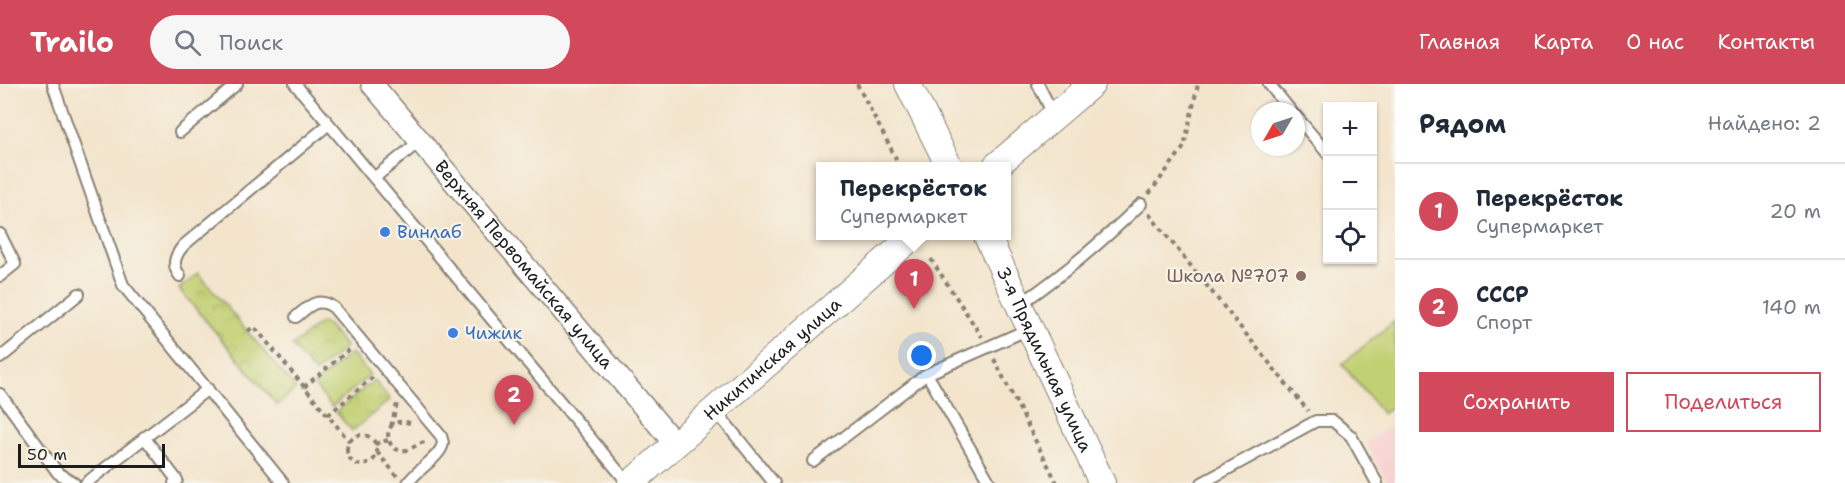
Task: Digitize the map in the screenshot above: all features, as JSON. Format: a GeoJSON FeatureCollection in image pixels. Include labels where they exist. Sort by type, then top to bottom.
{"type":"FeatureCollection","features":[{"type":"Feature","properties":{"kind":"street","name":"Верхняя Первомайская улица"},"geometry":{"type":"LineString","coordinates":[[372,84],[675,444]]}},
{"type":"Feature","properties":{"kind":"street"},"geometry":{"type":"LineString","coordinates":[[908,84],[947,162]]}},
{"type":"Feature","properties":{"kind":"street"},"geometry":{"type":"LineString","coordinates":[[1001,162],[1092,84]]}},
{"type":"Feature","properties":{"kind":"street","name":"Никитинская улица"},"geometry":{"type":"LineString","coordinates":[[629,483],[716,410],[908,240]]}},
{"type":"Feature","properties":{"kind":"street","name":"3-я Прядильная улица"},"geometry":{"type":"LineString","coordinates":[[989,240],[1102,483]]}},
{"type":"Feature","properties":{"kind":"lane"},"geometry":{"type":"LineString","coordinates":[[180,132],[237,84]]}},
{"type":"Feature","properties":{"kind":"lane"},"geometry":{"type":"LineString","coordinates":[[295,84],[629,483]]}},
{"type":"Feature","properties":{"kind":"lane"},"geometry":{"type":"LineString","coordinates":[[1038,84],[1054,117]]}},
{"type":"Feature","properties":{"kind":"lane"},"geometry":{"type":"LineString","coordinates":[[1269,84],[1284,102]]}},
{"type":"Feature","properties":{"kind":"lane"},"geometry":{"type":"LineString","coordinates":[[54,85],[123,285],[283,483]]}},
{"type":"Feature","properties":{"kind":"lane"},"geometry":{"type":"LineString","coordinates":[[180,276],[175,265],[178,252],[184,245],[329,124]]}},
{"type":"Feature","properties":{"kind":"lane"},"geometry":{"type":"LineString","coordinates":[[1305,127],[1323,148]]}},
{"type":"Feature","properties":{"kind":"lane"},"geometry":{"type":"LineString","coordinates":[[374,178],[420,141]]}},
{"type":"Feature","properties":{"kind":"lane"},"geometry":{"type":"LineString","coordinates":[[1018,305],[1108,236],[1141,204]]}},
{"type":"Feature","properties":{"kind":"lane"},"geometry":{"type":"LineString","coordinates":[[0,234],[15,264],[0,276]]}},
{"type":"Feature","properties":{"kind":"lane"},"geometry":{"type":"LineString","coordinates":[[0,358],[79,294]]}},
{"type":"Feature","properties":{"kind":"lane"},"geometry":{"type":"LineString","coordinates":[[296,317],[314,302],[328,304],[334,308],[438,433],[443,448],[414,473],[408,483]]}},
{"type":"Feature","properties":{"kind":"lane"},"geometry":{"type":"LineString","coordinates":[[813,461],[927,374],[1029,328]]}},
{"type":"Feature","properties":{"kind":"lane"},"geometry":{"type":"LineString","coordinates":[[927,374],[990,483]]}},
{"type":"Feature","properties":{"kind":"lane"},"geometry":{"type":"LineString","coordinates":[[86,483],[208,389]]}},
{"type":"Feature","properties":{"kind":"lane"},"geometry":{"type":"LineString","coordinates":[[0,394],[58,473],[74,483]]}},
{"type":"Feature","properties":{"kind":"lane"},"geometry":{"type":"LineString","coordinates":[[716,410],[774,483]]}},
{"type":"Feature","properties":{"kind":"lane"},"geometry":{"type":"LineString","coordinates":[[1202,483],[1316,421],[1333,421],[1351,436],[1376,480],[1363,483]]}},
{"type":"Feature","properties":{"kind":"lane"},"geometry":{"type":"LineString","coordinates":[[144,437],[177,480],[174,483]]}},
{"type":"Feature","properties":{"kind":"path"},"geometry":{"type":"LineString","coordinates":[[857,84],[898,162]]}},
{"type":"Feature","properties":{"kind":"path"},"geometry":{"type":"LineString","coordinates":[[1198,84],[1184,147],[1141,204],[1316,421]]}},
{"type":"Feature","properties":{"kind":"path"},"geometry":{"type":"LineString","coordinates":[[932,259],[989,348],[1057,483]]}},
{"type":"Feature","properties":{"kind":"path"},"geometry":{"type":"LineString","coordinates":[[248,331],[253,327],[257,330],[350,442]]}},
{"type":"Feature","properties":{"kind":"path"},"geometry":{"type":"LineString","coordinates":[[304,387],[360,340]]}},
{"type":"Feature","properties":{"kind":"path"},"geometry":{"type":"LineString","coordinates":[[328,415],[384,368]]}},
{"type":"Feature","properties":{"kind":"path"},"geometry":{"type":"LineString","coordinates":[[403,421],[438,433],[405,450],[398,450],[388,440],[387,433],[396,422],[403,421]]}},
{"type":"Feature","properties":{"kind":"path"},"geometry":{"type":"LineString","coordinates":[[377,451],[375,458],[364,465],[351,461],[348,455],[350,442],[355,438],[366,436],[375,444],[377,451],[402,483]]}},
{"type":"Feature","properties":{"kind":"path"},"geometry":{"type":"LineString","coordinates":[[375,444],[388,440]]}},
{"type":"Feature","properties":{"kind":"shaded area"},"geometry":{"type":"Polygon","coordinates":[[[1395,423],[1395,483],[1388,483],[1366,442],[1395,423]]]}},
{"type":"Feature","properties":{"kind":"green space"},"geometry":{"type":"Polygon","coordinates":[[[198,273],[296,389],[277,405],[179,289],[198,273]]]}},
{"type":"Feature","properties":{"kind":"green space"},"geometry":{"type":"Polygon","coordinates":[[[1395,321],[1395,404],[1383,414],[1342,364],[1395,321]]]}},
{"type":"Feature","properties":{"kind":"green space"},"geometry":{"type":"Polygon","coordinates":[[[321,323],[328,326],[346,347],[315,373],[292,346],[321,323]]]}},
{"type":"Feature","properties":{"kind":"green space"},"geometry":{"type":"Polygon","coordinates":[[[351,353],[370,375],[332,407],[314,385],[351,353]]]}},
{"type":"Feature","properties":{"kind":"green space"},"geometry":{"type":"Polygon","coordinates":[[[374,380],[390,400],[352,431],[336,412],[374,380]]]}},
{"type":"Feature","properties":{"kind":"place","name":"Винлаб"},"geometry":{"type":"Point","coordinates":[385,232]}},
{"type":"Feature","properties":{"kind":"place","name":"Школа №707"},"geometry":{"type":"Point","coordinates":[1301,276]}},
{"type":"Feature","properties":{"kind":"place","name":"Перекрёсток"},"geometry":{"type":"Point","coordinates":[914,309]}},
{"type":"Feature","properties":{"kind":"place","name":"Чижик"},"geometry":{"type":"Point","coordinates":[453,333]}},
{"type":"Feature","properties":{"kind":"place","name":"СССР"},"geometry":{"type":"Point","coordinates":[514,425]}}]}
